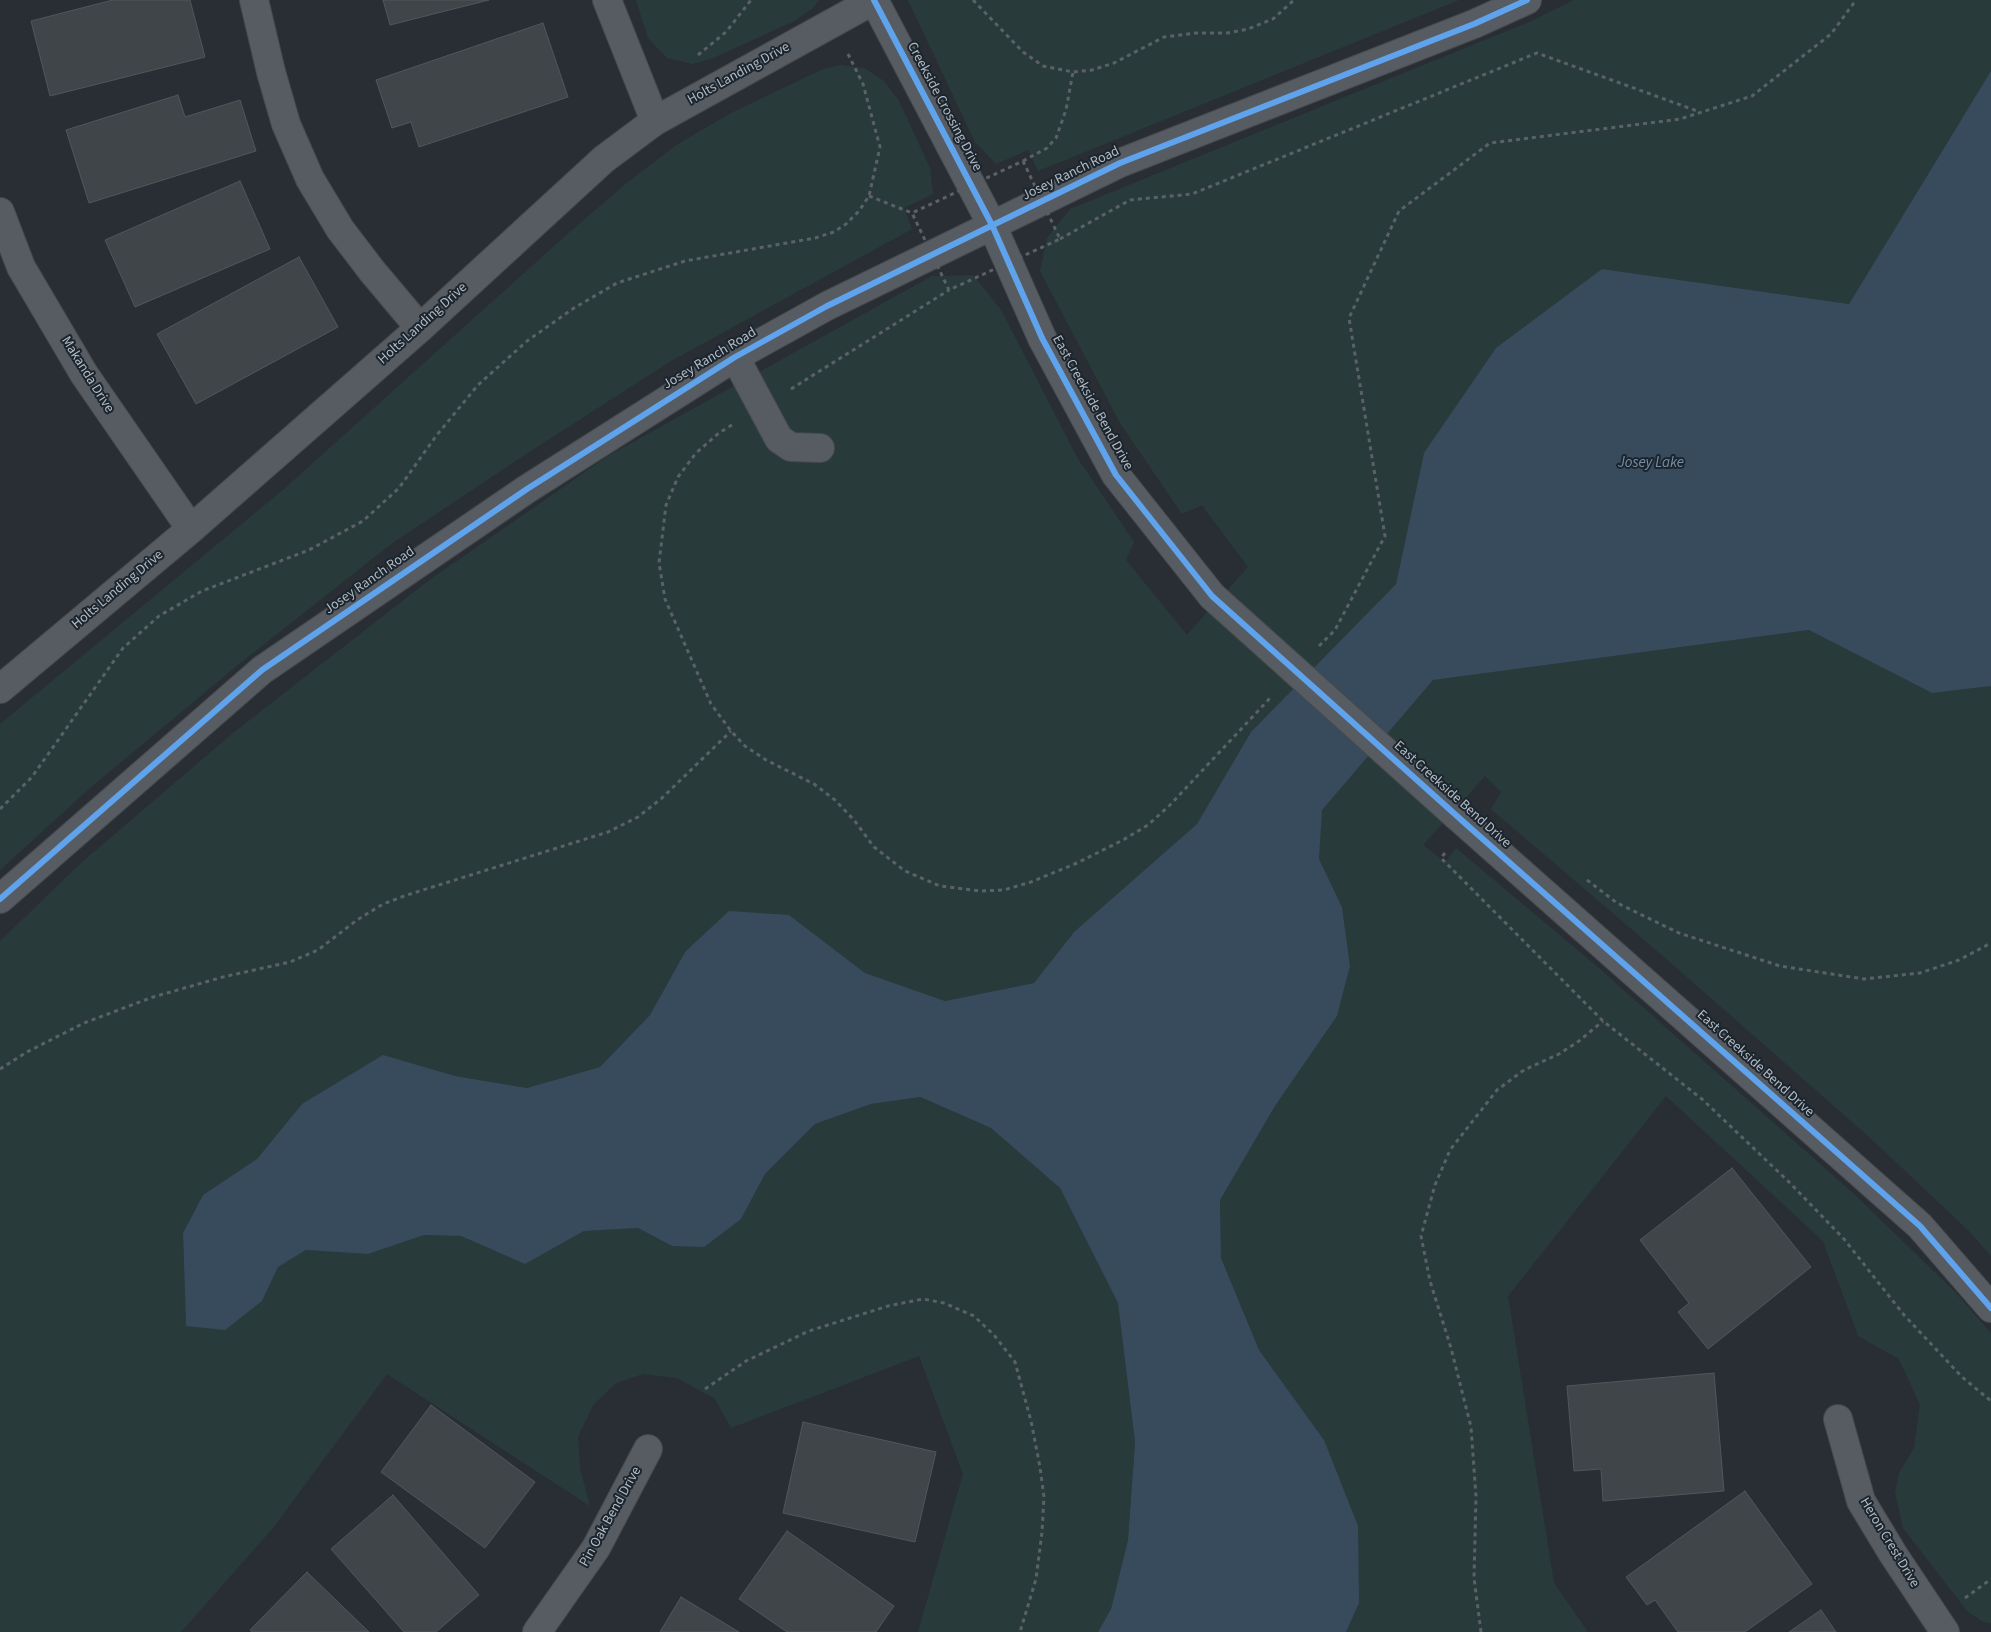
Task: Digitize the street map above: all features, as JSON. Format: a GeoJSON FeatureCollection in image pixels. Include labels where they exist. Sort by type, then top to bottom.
{"type":"FeatureCollection","features":[{"type":"Feature","properties":{"kind":"street"},"geometry":{"type":"LineString","coordinates":[[254,0],[271,72],[286,124],[310,179],[340,229],[372,271],[420,328]]}},
{"type":"Feature","properties":{"kind":"street"},"geometry":{"type":"LineString","coordinates":[[606,0],[655,120]]}},
{"type":"Feature","properties":{"kind":"street","name":"Holts Landing Drive"},"geometry":{"type":"LineString","coordinates":[[0,689],[191,529],[420,328],[604,159],[655,120],[874,0]]}},
{"type":"Feature","properties":{"kind":"street","name":"Creekside Crossing Drive"},"geometry":{"type":"LineString","coordinates":[[874,0],[992,225]]}},
{"type":"Feature","properties":{"kind":"street","name":"Josey Ranch Road"},"geometry":{"type":"LineString","coordinates":[[0,899],[262,670],[527,489],[735,357],[827,306],[1120,163],[1474,24],[1527,0]]}},
{"type":"Feature","properties":{"kind":"street","name":"Makanda Drive"},"geometry":{"type":"LineString","coordinates":[[0,212],[21,266],[84,374],[191,529]]}},
{"type":"Feature","properties":{"kind":"street","name":"East Creekside Bend Drive"},"geometry":{"type":"LineString","coordinates":[[992,225],[1042,338],[1116,475],[1212,596],[1920,1226],[1991,1308]]}},
{"type":"Feature","properties":{"kind":"street"},"geometry":{"type":"LineString","coordinates":[[735,357],[779,439],[791,447],[820,448]]}},
{"type":"Feature","properties":{"kind":"street","name":"Heron Crest Drive"},"geometry":{"type":"LineString","coordinates":[[1838,1419],[1861,1500],[1893,1554],[1945,1632]]}},
{"type":"Feature","properties":{"kind":"street","name":"Pin Oak Bend Drive"},"geometry":{"type":"LineString","coordinates":[[537,1632],[596,1548],[648,1449]]}},
{"type":"Feature","properties":{"kind":"path"},"geometry":{"type":"LineString","coordinates":[[697,55],[726,32],[751,0]]}},
{"type":"Feature","properties":{"kind":"path"},"geometry":{"type":"LineString","coordinates":[[973,0],[1023,52],[1043,66],[1073,72],[1092,70],[1114,64],[1164,37],[1196,33],[1227,33],[1248,29],[1273,19],[1294,0]]}},
{"type":"Feature","properties":{"kind":"path"},"geometry":{"type":"LineString","coordinates":[[1315,650],[1335,630],[1385,536],[1349,318],[1399,211],[1490,143],[1680,119],[1752,96],[1831,34],[1856,0]]}},
{"type":"Feature","properties":{"kind":"path"},"geometry":{"type":"LineString","coordinates":[[0,809],[32,777],[123,648],[159,616],[202,592],[309,550],[364,521],[398,488],[436,436],[478,385],[527,341],[574,308],[617,284],[685,261],[815,238],[834,232],[846,224],[869,196],[880,147],[863,84],[832,24]]}},
{"type":"Feature","properties":{"kind":"path"},"geometry":{"type":"LineString","coordinates":[[1060,239],[1130,200],[1192,194],[1537,53],[1701,112]]}},
{"type":"Feature","properties":{"kind":"path"},"geometry":{"type":"LineString","coordinates":[[1023,161],[1047,148],[1056,138],[1066,110],[1073,72]]}},
{"type":"Feature","properties":{"kind":"path"},"geometry":{"type":"LineString","coordinates":[[869,196],[912,213]]}},
{"type":"Feature","properties":{"kind":"path"},"geometry":{"type":"LineString","coordinates":[[949,290],[719,433],[696,452],[678,477],[666,505],[661,538],[659,563],[665,599],[711,704],[730,731],[745,746],[766,760],[814,784],[835,800],[854,820],[874,847],[905,871],[940,886],[981,891],[996,890],[1031,882],[1077,863],[1148,825],[1170,805],[1276,693]]}},
{"type":"Feature","properties":{"kind":"path"},"geometry":{"type":"LineString","coordinates":[[0,1069],[27,1052],[84,1023],[136,1003],[223,977],[290,962],[318,950],[357,920],[383,904],[608,832],[638,817],[662,798],[730,731]]}},
{"type":"Feature","properties":{"kind":"path"},"geometry":{"type":"LineString","coordinates":[[1462,820],[1441,858],[1604,1020],[1703,1100],[1790,1183],[1844,1239],[1904,1315],[1962,1377],[1991,1401]]}},
{"type":"Feature","properties":{"kind":"path"},"geometry":{"type":"LineString","coordinates":[[1586,880],[1617,903],[1679,933],[1780,966],[1864,979],[1920,973],[1959,960],[1991,943]]}},
{"type":"Feature","properties":{"kind":"path"},"geometry":{"type":"LineString","coordinates":[[1480,1632],[1474,1578],[1476,1497],[1472,1427],[1451,1348],[1430,1281],[1421,1236],[1435,1185],[1450,1150],[1496,1090],[1524,1070],[1579,1042],[1604,1020]]}},
{"type":"Feature","properties":{"kind":"path"},"geometry":{"type":"LineString","coordinates":[[705,1388],[746,1362],[809,1331],[888,1306],[923,1299],[944,1303],[974,1316],[994,1335],[1015,1362],[1031,1420],[1040,1467],[1044,1497],[1042,1532],[1036,1579],[1020,1632]]}},
{"type":"Feature","properties":{"kind":"green space"},"geometry":{"type":"Polygon","coordinates":[[[636,0],[819,0],[813,8],[794,21],[713,58],[693,64],[667,58],[648,38],[636,0]]]}},
{"type":"Feature","properties":{"kind":"green space"},"geometry":{"type":"Polygon","coordinates":[[[908,0],[1459,0],[1038,171],[1028,150],[996,164],[975,142],[908,0]]]}},
{"type":"Feature","properties":{"kind":"green space"},"geometry":{"type":"Polygon","coordinates":[[[1574,0],[1991,0],[1991,71],[1849,304],[1602,269],[1424,453],[1396,584],[1251,732],[1197,824],[1074,932],[1034,983],[945,1001],[865,973],[789,915],[685,952],[650,1015],[600,1067],[527,1088],[455,1076],[302,1104],[257,1159],[203,1195],[183,1233],[186,1326],[262,1301],[278,1267],[306,1250],[368,1254],[424,1235],[461,1236],[525,1264],[584,1231],[638,1228],[672,1246],[741,1219],[765,1174],[815,1124],[871,1104],[919,1097],[991,1128],[1060,1188],[1118,1303],[1135,1442],[1128,1540],[1111,1609],[1098,1632],[918,1632],[963,1474],[919,1356],[731,1428],[715,1399],[677,1378],[643,1374],[616,1383],[593,1405],[578,1437],[580,1469],[590,1506],[387,1374],[272,1529],[181,1632],[0,1632],[0,941],[81,863],[233,733],[428,581],[608,456],[932,276],[973,275],[1001,310],[1078,459],[1134,542],[1126,560],[1187,635],[1248,567],[1202,505],[1182,514],[1120,423],[1040,271],[1047,238],[1070,209],[1529,22],[1574,0]]]}},
{"type":"Feature","properties":{"kind":"green space"},"geometry":{"type":"Polygon","coordinates":[[[841,65],[864,68],[884,81],[899,101],[930,168],[933,194],[904,208],[912,229],[671,361],[391,544],[239,664],[91,787],[0,870],[0,724],[284,489],[629,181],[678,144],[731,113],[823,69],[841,65]]]}},
{"type":"Feature","properties":{"kind":"green space"},"geometry":{"type":"Polygon","coordinates":[[[1809,630],[1932,693],[1991,686],[1991,1256],[1969,1231],[1867,1135],[1663,956],[1491,809],[1501,792],[1485,776],[1423,845],[1445,862],[1456,848],[1593,963],[1854,1194],[1955,1292],[1991,1333],[1991,1623],[1984,1622],[1968,1612],[1903,1528],[1895,1492],[1899,1473],[1914,1448],[1920,1405],[1899,1359],[1858,1336],[1823,1241],[1666,1096],[1508,1296],[1554,1583],[1588,1632],[1346,1632],[1359,1603],[1324,1440],[1259,1350],[1221,1258],[1220,1200],[1275,1106],[1337,1016],[1350,966],[1342,907],[1319,859],[1321,810],[1432,680],[1809,630]]]}},
{"type":"Feature","properties":{"kind":"water","name":"Josey Lake"},"geometry":{"type":"Polygon","coordinates":[[[1991,71],[1991,686],[1932,693],[1809,630],[1433,680],[1322,810],[1319,859],[1342,907],[1350,966],[1337,1016],[1275,1106],[1220,1200],[1221,1258],[1259,1350],[1324,1440],[1358,1526],[1359,1603],[1346,1632],[1098,1632],[1111,1609],[1128,1540],[1135,1442],[1118,1303],[1060,1188],[991,1128],[920,1097],[871,1104],[815,1124],[765,1174],[741,1219],[704,1247],[672,1246],[638,1228],[584,1231],[525,1264],[461,1236],[424,1235],[368,1254],[306,1250],[278,1267],[262,1301],[225,1330],[186,1326],[183,1233],[203,1195],[257,1159],[302,1104],[383,1055],[455,1076],[527,1088],[600,1067],[650,1015],[685,952],[729,911],[789,915],[865,973],[945,1001],[1034,983],[1074,932],[1197,824],[1251,732],[1396,584],[1424,453],[1496,348],[1602,269],[1849,304],[1991,71]]]}},
{"type":"Feature","properties":{"kind":"building"},"geometry":{"type":"Polygon","coordinates":[[[113,0],[190,0],[205,57],[50,96],[31,21],[113,0]]]}},
{"type":"Feature","properties":{"kind":"building"},"geometry":{"type":"Polygon","coordinates":[[[383,0],[489,0],[390,25],[383,0]]]}},
{"type":"Feature","properties":{"kind":"building"},"geometry":{"type":"Polygon","coordinates":[[[543,23],[568,97],[419,147],[411,122],[392,128],[376,80],[543,23]]]}},
{"type":"Feature","properties":{"kind":"building"},"geometry":{"type":"Polygon","coordinates":[[[178,95],[185,117],[240,100],[256,151],[89,203],[66,130],[178,95]]]}},
{"type":"Feature","properties":{"kind":"building"},"geometry":{"type":"Polygon","coordinates":[[[240,181],[270,249],[135,307],[105,240],[240,181]]]}},
{"type":"Feature","properties":{"kind":"building"},"geometry":{"type":"Polygon","coordinates":[[[299,257],[338,327],[196,404],[157,334],[299,257]]]}},
{"type":"Feature","properties":{"kind":"building"},"geometry":{"type":"Polygon","coordinates":[[[1732,1168],[1811,1267],[1708,1349],[1678,1312],[1689,1303],[1640,1240],[1732,1168]]]}},
{"type":"Feature","properties":{"kind":"building"},"geometry":{"type":"Polygon","coordinates":[[[1714,1373],[1724,1491],[1603,1501],[1601,1469],[1574,1471],[1567,1386],[1714,1373]]]}},
{"type":"Feature","properties":{"kind":"building"},"geometry":{"type":"Polygon","coordinates":[[[431,1405],[535,1482],[485,1548],[381,1472],[431,1405]]]}},
{"type":"Feature","properties":{"kind":"building"},"geometry":{"type":"Polygon","coordinates":[[[803,1422],[936,1452],[915,1542],[783,1513],[803,1422]]]}},
{"type":"Feature","properties":{"kind":"building"},"geometry":{"type":"Polygon","coordinates":[[[1745,1491],[1812,1584],[1745,1632],[1678,1632],[1655,1600],[1647,1605],[1626,1577],[1745,1491]]]}},
{"type":"Feature","properties":{"kind":"building"},"geometry":{"type":"Polygon","coordinates":[[[393,1495],[479,1595],[436,1632],[404,1632],[331,1549],[393,1495]]]}},
{"type":"Feature","properties":{"kind":"building"},"geometry":{"type":"Polygon","coordinates":[[[787,1531],[894,1606],[876,1632],[787,1632],[739,1599],[787,1531]]]}},
{"type":"Feature","properties":{"kind":"building"},"geometry":{"type":"Polygon","coordinates":[[[307,1572],[369,1632],[252,1632],[250,1630],[307,1572]]]}},
{"type":"Feature","properties":{"kind":"building"},"geometry":{"type":"Polygon","coordinates":[[[681,1597],[739,1632],[660,1632],[681,1597]]]}},
{"type":"Feature","properties":{"kind":"building"},"geometry":{"type":"Polygon","coordinates":[[[1821,1610],[1836,1632],[1789,1632],[1821,1610]]]}},
{"type":"Feature","properties":{"kind":"cycle path"},"geometry":{"type":"LineString","coordinates":[[874,0],[992,225],[1042,338],[1116,475],[1212,596],[1467,825],[1920,1226],[1991,1308]]}},
{"type":"Feature","properties":{"kind":"cycle path"},"geometry":{"type":"LineString","coordinates":[[0,899],[262,670],[527,489],[735,357],[827,306],[1120,163],[1474,24],[1527,0]]}}]}
